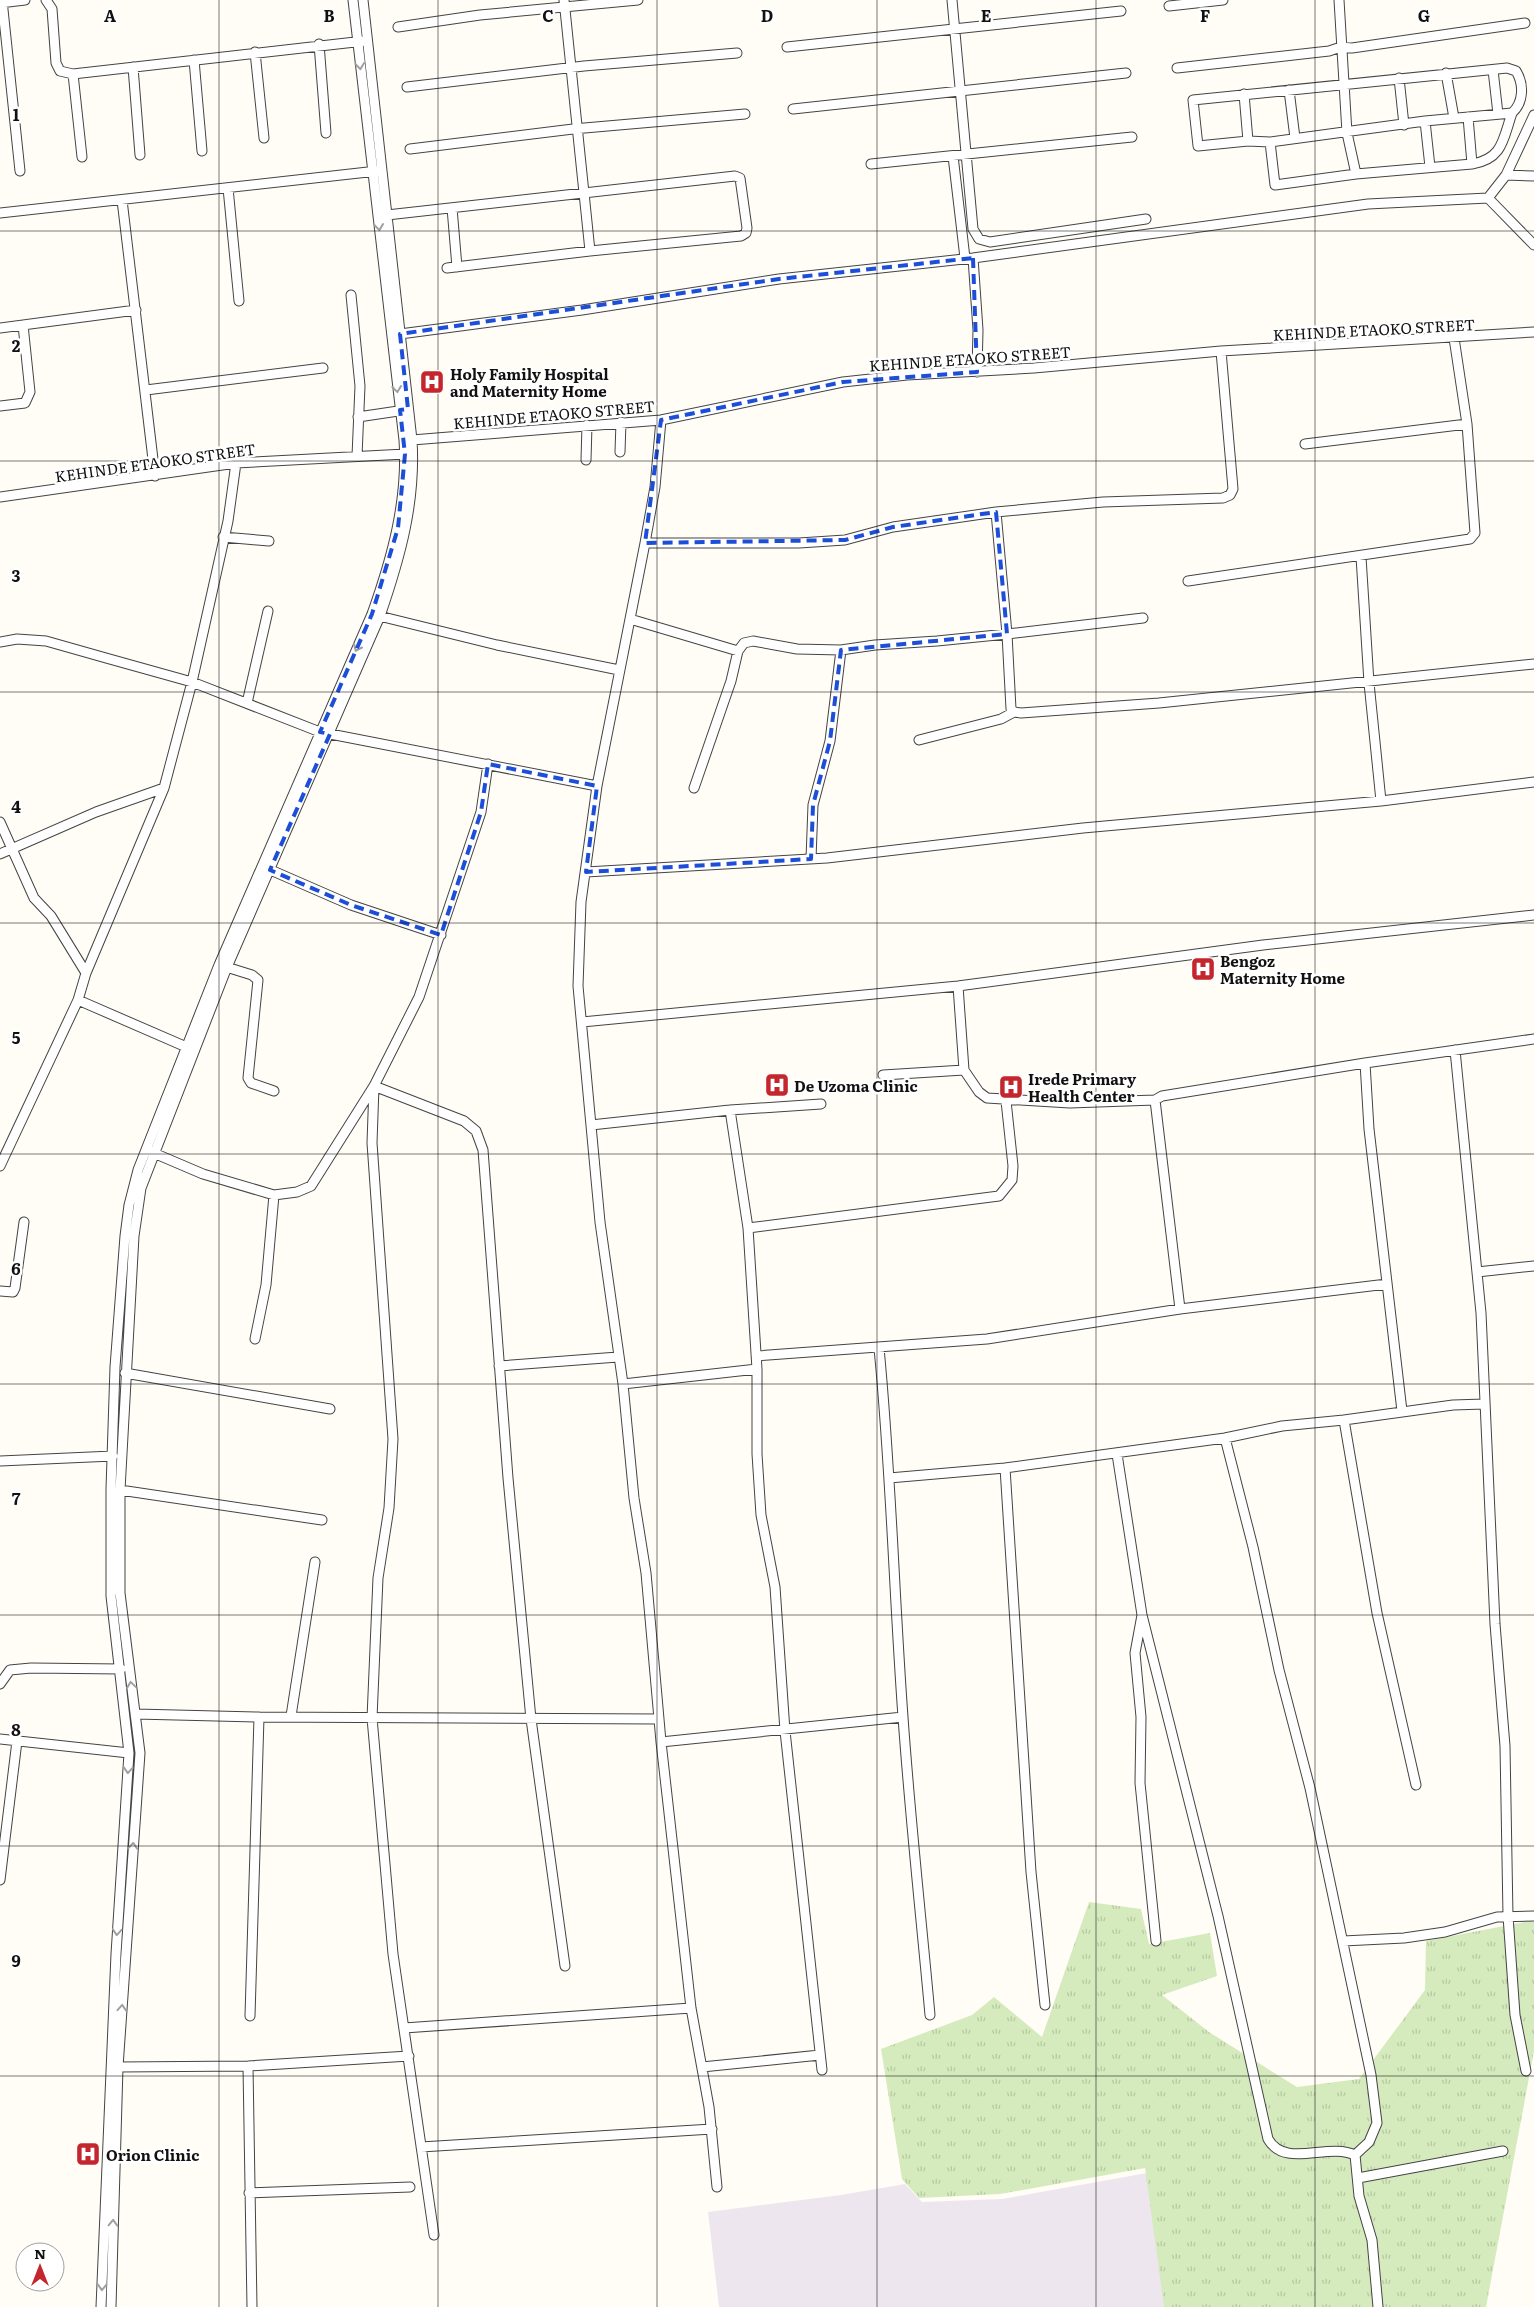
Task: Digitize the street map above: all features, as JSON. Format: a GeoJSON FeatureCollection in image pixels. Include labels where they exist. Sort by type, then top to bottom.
{"type":"FeatureCollection","features":[{"type":"Feature","properties":{"kind":"street"},"geometry":{"type":"LineString","coordinates":[[20,171],[1,2],[25,0]]}},
{"type":"Feature","properties":{"kind":"street"},"geometry":{"type":"LineString","coordinates":[[46,0],[52,9],[56,63],[60,71],[73,74],[319,44],[368,40]]}},
{"type":"Feature","properties":{"kind":"street"},"geometry":{"type":"LineString","coordinates":[[111,2307],[108,2248],[116,1954],[129,1753],[121,1670],[111,1596],[113,1456],[115,1367],[125,1236],[133,1186],[150,1152],[223,966],[266,867],[320,732],[376,615],[390,563],[403,498],[404,410],[372,172],[353,0]]}},
{"type":"Feature","properties":{"kind":"street"},"geometry":{"type":"LineString","coordinates":[[363,0],[400,334],[397,353]]}},
{"type":"Feature","properties":{"kind":"street"},"geometry":{"type":"LineString","coordinates":[[398,27],[565,3],[638,0]]}},
{"type":"Feature","properties":{"kind":"street"},"geometry":{"type":"LineString","coordinates":[[952,0],[953,29],[968,155],[974,229],[979,239],[990,242],[1146,219]]}},
{"type":"Feature","properties":{"kind":"street"},"geometry":{"type":"LineString","coordinates":[[1169,6],[1223,0]]}},
{"type":"Feature","properties":{"kind":"street"},"geometry":{"type":"LineString","coordinates":[[1339,0],[1347,133],[1356,174]]}},
{"type":"Feature","properties":{"kind":"street"},"geometry":{"type":"LineString","coordinates":[[565,3],[590,251]]}},
{"type":"Feature","properties":{"kind":"street"},"geometry":{"type":"LineString","coordinates":[[787,47],[1121,11]]}},
{"type":"Feature","properties":{"kind":"street"},"geometry":{"type":"LineString","coordinates":[[1177,68],[1329,51],[1341,47],[1352,48],[1525,23]]}},
{"type":"Feature","properties":{"kind":"street"},"geometry":{"type":"LineString","coordinates":[[319,44],[326,133]]}},
{"type":"Feature","properties":{"kind":"street"},"geometry":{"type":"LineString","coordinates":[[255,52],[264,138]]}},
{"type":"Feature","properties":{"kind":"street"},"geometry":{"type":"LineString","coordinates":[[407,87],[571,68],[737,52]]}},
{"type":"Feature","properties":{"kind":"street"},"geometry":{"type":"LineString","coordinates":[[194,60],[202,151]]}},
{"type":"Feature","properties":{"kind":"street"},"geometry":{"type":"LineString","coordinates":[[133,67],[140,155]]}},
{"type":"Feature","properties":{"kind":"street"},"geometry":{"type":"LineString","coordinates":[[1270,142],[1275,185],[1356,174],[1486,162],[1500,151],[1512,113],[1518,107],[1522,95],[1521,79],[1516,71],[1507,68],[1193,100],[1198,146],[1248,141],[1270,142],[1425,121],[1512,113]]}},
{"type":"Feature","properties":{"kind":"street"},"geometry":{"type":"LineString","coordinates":[[1493,70],[1498,114]]}},
{"type":"Feature","properties":{"kind":"street"},"geometry":{"type":"LineString","coordinates":[[793,109],[1126,73]]}},
{"type":"Feature","properties":{"kind":"street"},"geometry":{"type":"LineString","coordinates":[[1446,73],[1454,118]]}},
{"type":"Feature","properties":{"kind":"street"},"geometry":{"type":"LineString","coordinates":[[73,74],[82,158]]}},
{"type":"Feature","properties":{"kind":"street"},"geometry":{"type":"LineString","coordinates":[[1399,78],[1404,125]]}},
{"type":"Feature","properties":{"kind":"street"},"geometry":{"type":"LineString","coordinates":[[1290,90],[1295,138]]}},
{"type":"Feature","properties":{"kind":"street"},"geometry":{"type":"LineString","coordinates":[[1244,94],[1248,141]]}},
{"type":"Feature","properties":{"kind":"street"},"geometry":{"type":"LineString","coordinates":[[365,110],[375,109]]}},
{"type":"Feature","properties":{"kind":"street"},"geometry":{"type":"LineString","coordinates":[[410,149],[577,129],[745,114]]}},
{"type":"Feature","properties":{"kind":"street"},"geometry":{"type":"LineString","coordinates":[[1488,198],[1506,174],[1534,115]]}},
{"type":"Feature","properties":{"kind":"street"},"geometry":{"type":"LineString","coordinates":[[1468,117],[1472,164]]}},
{"type":"Feature","properties":{"kind":"street"},"geometry":{"type":"LineString","coordinates":[[1425,121],[1430,167]]}},
{"type":"Feature","properties":{"kind":"street"},"geometry":{"type":"LineString","coordinates":[[871,164],[1132,137]]}},
{"type":"Feature","properties":{"kind":"street"},"geometry":{"type":"LineString","coordinates":[[953,156],[978,330],[977,372]]}},
{"type":"Feature","properties":{"kind":"street"},"geometry":{"type":"LineString","coordinates":[[0,213],[382,170]]}},
{"type":"Feature","properties":{"kind":"street"},"geometry":{"type":"LineString","coordinates":[[1506,174],[1534,176]]}},
{"type":"Feature","properties":{"kind":"street"},"geometry":{"type":"LineString","coordinates":[[387,215],[735,176],[740,178],[747,228],[746,233],[741,236],[452,267],[452,208]]}},
{"type":"Feature","properties":{"kind":"street"},"geometry":{"type":"LineString","coordinates":[[228,188],[240,301]]}},
{"type":"Feature","properties":{"kind":"street"},"geometry":{"type":"LineString","coordinates":[[400,334],[582,310],[779,279],[969,258],[1368,204],[1488,198],[1534,245]]}},
{"type":"Feature","properties":{"kind":"street"},"geometry":{"type":"LineString","coordinates":[[122,200],[155,476]]}},
{"type":"Feature","properties":{"kind":"street"},"geometry":{"type":"LineString","coordinates":[[351,295],[360,386],[357,456]]}},
{"type":"Feature","properties":{"kind":"street"},"geometry":{"type":"LineString","coordinates":[[0,328],[136,310]]}},
{"type":"Feature","properties":{"kind":"street"},"geometry":{"type":"LineString","coordinates":[[0,406],[25,403],[30,392],[24,325]]}},
{"type":"Feature","properties":{"kind":"street","name":"KEHINDE ETAOKO STREET"},"geometry":{"type":"LineString","coordinates":[[412,440],[661,420],[843,382],[907,375],[977,372],[1221,352],[1534,332]]}},
{"type":"Feature","properties":{"kind":"street"},"geometry":{"type":"LineString","coordinates":[[1188,581],[1361,557],[1470,539],[1474,536],[1467,424],[1454,338]]}},
{"type":"Feature","properties":{"kind":"street"},"geometry":{"type":"LineString","coordinates":[[645,543],[799,543],[845,540],[893,527],[996,512],[1103,502],[1223,498],[1230,495],[1233,488],[1221,352]]}},
{"type":"Feature","properties":{"kind":"street"},"geometry":{"type":"LineString","coordinates":[[146,390],[323,368]]}},
{"type":"Feature","properties":{"kind":"street"},"geometry":{"type":"LineString","coordinates":[[358,416],[404,410]]}},
{"type":"Feature","properties":{"kind":"street"},"geometry":{"type":"LineString","coordinates":[[266,867],[330,734],[397,566],[411,503],[412,440],[404,410]]}},
{"type":"Feature","properties":{"kind":"street"},"geometry":{"type":"LineString","coordinates":[[661,420],[655,487],[597,786],[581,902],[578,986],[591,1125],[618,1356],[623,1384],[634,1498],[646,1573],[661,1742],[691,2008],[712,2129],[717,2187]]}},
{"type":"Feature","properties":{"kind":"street"},"geometry":{"type":"LineString","coordinates":[[620,452],[621,422]]}},
{"type":"Feature","properties":{"kind":"street"},"geometry":{"type":"LineString","coordinates":[[1305,444],[1467,424]]}},
{"type":"Feature","properties":{"kind":"street"},"geometry":{"type":"LineString","coordinates":[[586,460],[587,425]]}},
{"type":"Feature","properties":{"kind":"street","name":"KEHINDE ETAOKO STREET"},"geometry":{"type":"LineString","coordinates":[[0,497],[236,463],[405,454]]}},
{"type":"Feature","properties":{"kind":"street"},"geometry":{"type":"LineString","coordinates":[[0,1166],[78,1000],[86,974],[164,788],[192,682],[223,537],[236,463]]}},
{"type":"Feature","properties":{"kind":"street"},"geometry":{"type":"LineString","coordinates":[[996,512],[1007,634],[1010,703],[1014,712]]}},
{"type":"Feature","properties":{"kind":"street"},"geometry":{"type":"LineString","coordinates":[[223,537],[269,540]]}},
{"type":"Feature","properties":{"kind":"street"},"geometry":{"type":"LineString","coordinates":[[1361,557],[1369,683],[1381,801]]}},
{"type":"Feature","properties":{"kind":"street"},"geometry":{"type":"LineString","coordinates":[[247,703],[268,611]]}},
{"type":"Feature","properties":{"kind":"street"},"geometry":{"type":"LineString","coordinates":[[376,615],[497,645],[619,670]]}},
{"type":"Feature","properties":{"kind":"street"},"geometry":{"type":"LineString","coordinates":[[694,788],[731,681],[738,651],[744,643],[753,641],[797,649],[841,650],[875,645],[937,642],[1143,618]]}},
{"type":"Feature","properties":{"kind":"street"},"geometry":{"type":"LineString","coordinates":[[630,619],[702,642],[738,651]]}},
{"type":"Feature","properties":{"kind":"street"},"geometry":{"type":"LineString","coordinates":[[0,642],[17,639],[46,641],[192,682],[320,732],[597,786]]}},
{"type":"Feature","properties":{"kind":"street"},"geometry":{"type":"LineString","coordinates":[[811,858],[814,805],[830,740],[841,650]]}},
{"type":"Feature","properties":{"kind":"street"},"geometry":{"type":"LineString","coordinates":[[919,740],[1001,719],[1014,712],[1134,706],[1369,683],[1534,664]]}},
{"type":"Feature","properties":{"kind":"street"},"geometry":{"type":"LineString","coordinates":[[150,1152],[203,1174],[274,1195],[296,1192],[310,1186],[374,1086],[419,997],[481,812],[488,764]]}},
{"type":"Feature","properties":{"kind":"street"},"geometry":{"type":"LineString","coordinates":[[586,872],[811,858],[918,849],[1083,828],[1381,801],[1534,782]]}},
{"type":"Feature","properties":{"kind":"street"},"geometry":{"type":"LineString","coordinates":[[0,854],[96,812],[164,788]]}},
{"type":"Feature","properties":{"kind":"street"},"geometry":{"type":"LineString","coordinates":[[0,822],[34,898],[51,916],[86,974]]}},
{"type":"Feature","properties":{"kind":"street"},"geometry":{"type":"LineString","coordinates":[[266,867],[351,905],[441,935]]}},
{"type":"Feature","properties":{"kind":"street"},"geometry":{"type":"LineString","coordinates":[[582,1022],[958,986],[1263,945],[1534,915]]}},
{"type":"Feature","properties":{"kind":"street"},"geometry":{"type":"LineString","coordinates":[[223,966],[252,975],[258,980],[248,1078],[251,1083],[274,1090]]}},
{"type":"Feature","properties":{"kind":"street"},"geometry":{"type":"LineString","coordinates":[[958,986],[964,1070],[979,1092],[987,1098],[1006,1101],[1070,1103],[1155,1100],[1162,1096],[1365,1063],[1534,1039]]}},
{"type":"Feature","properties":{"kind":"street"},"geometry":{"type":"LineString","coordinates":[[78,1000],[190,1049]]}},
{"type":"Feature","properties":{"kind":"street"},"geometry":{"type":"LineString","coordinates":[[1455,1050],[1481,1313],[1495,1624],[1505,1746],[1508,1916],[1515,2016],[1526,2071]]}},
{"type":"Feature","properties":{"kind":"street"},"geometry":{"type":"LineString","coordinates":[[1365,1063],[1369,1129],[1402,1411]]}},
{"type":"Feature","properties":{"kind":"street"},"geometry":{"type":"LineString","coordinates":[[883,1075],[964,1070]]}},
{"type":"Feature","properties":{"kind":"street"},"geometry":{"type":"LineString","coordinates":[[374,1086],[443,1111],[464,1121],[476,1131],[483,1150],[499,1366],[531,1719],[566,1966]]}},
{"type":"Feature","properties":{"kind":"street"},"geometry":{"type":"LineString","coordinates":[[374,1086],[372,1143],[393,1439],[389,1508],[378,1578],[372,1718],[385,1881],[434,2234]]}},
{"type":"Feature","properties":{"kind":"street"},"geometry":{"type":"LineString","coordinates":[[1155,1100],[1180,1309]]}},
{"type":"Feature","properties":{"kind":"street"},"geometry":{"type":"LineString","coordinates":[[748,1228],[999,1196],[1012,1180],[1013,1166],[1006,1101]]}},
{"type":"Feature","properties":{"kind":"street"},"geometry":{"type":"LineString","coordinates":[[591,1125],[730,1110],[821,1104]]}},
{"type":"Feature","properties":{"kind":"street"},"geometry":{"type":"LineString","coordinates":[[730,1110],[748,1228],[756,1356],[757,1454],[761,1515],[775,1587],[785,1731],[822,2070]]}},
{"type":"Feature","properties":{"kind":"street"},"geometry":{"type":"LineString","coordinates":[[101,2307],[108,2248],[118,2067],[140,1753],[120,1593],[120,1490],[134,1236],[141,1188],[150,1152]]}},
{"type":"Feature","properties":{"kind":"street"},"geometry":{"type":"LineString","coordinates":[[255,1339],[266,1285],[274,1195]]}},
{"type":"Feature","properties":{"kind":"street"},"geometry":{"type":"LineString","coordinates":[[0,1291],[13,1292],[15,1288],[24,1222]]}},
{"type":"Feature","properties":{"kind":"street"},"geometry":{"type":"LineString","coordinates":[[1476,1272],[1534,1266]]}},
{"type":"Feature","properties":{"kind":"street"},"geometry":{"type":"LineString","coordinates":[[756,1356],[987,1339],[1180,1309],[1388,1284]]}},
{"type":"Feature","properties":{"kind":"street"},"geometry":{"type":"LineString","coordinates":[[879,1348],[886,1415],[902,1718],[930,2015]]}},
{"type":"Feature","properties":{"kind":"street"},"geometry":{"type":"LineString","coordinates":[[499,1366],[618,1356]]}},
{"type":"Feature","properties":{"kind":"street"},"geometry":{"type":"LineString","coordinates":[[623,1384],[756,1369]]}},
{"type":"Feature","properties":{"kind":"street"},"geometry":{"type":"LineString","coordinates":[[125,1373],[330,1410]]}},
{"type":"Feature","properties":{"kind":"street"},"geometry":{"type":"LineString","coordinates":[[888,1478],[1005,1468],[1225,1438],[1282,1426],[1344,1420],[1402,1411],[1484,1404]]}},
{"type":"Feature","properties":{"kind":"street"},"geometry":{"type":"LineString","coordinates":[[1344,1420],[1378,1613],[1416,1785]]}},
{"type":"Feature","properties":{"kind":"street"},"geometry":{"type":"LineString","coordinates":[[1225,1438],[1253,1547],[1279,1670],[1310,1788],[1377,2108],[1377,2123],[1374,2133],[1355,2155]]}},
{"type":"Feature","properties":{"kind":"street"},"geometry":{"type":"LineString","coordinates":[[1117,1454],[1142,1615],[1218,1916],[1268,2139],[1272,2147],[1288,2154],[1340,2150],[1355,2155]]}},
{"type":"Feature","properties":{"kind":"street"},"geometry":{"type":"LineString","coordinates":[[0,1461],[113,1456]]}},
{"type":"Feature","properties":{"kind":"street"},"geometry":{"type":"LineString","coordinates":[[1005,1468],[1031,1872],[1045,2005]]}},
{"type":"Feature","properties":{"kind":"street"},"geometry":{"type":"LineString","coordinates":[[120,1490],[322,1520]]}},
{"type":"Feature","properties":{"kind":"street"},"geometry":{"type":"LineString","coordinates":[[291,1716],[315,1562]]}},
{"type":"Feature","properties":{"kind":"street"},"geometry":{"type":"LineString","coordinates":[[1142,1615],[1135,1653],[1141,1717],[1140,1783],[1156,1941]]}},
{"type":"Feature","properties":{"kind":"street"},"geometry":{"type":"LineString","coordinates":[[0,1684],[10,1670],[31,1668],[121,1670]]}},
{"type":"Feature","properties":{"kind":"street"},"geometry":{"type":"LineString","coordinates":[[136,1714],[260,1717],[659,1719]]}},
{"type":"Feature","properties":{"kind":"street"},"geometry":{"type":"LineString","coordinates":[[250,2016],[260,1717]]}},
{"type":"Feature","properties":{"kind":"street"},"geometry":{"type":"LineString","coordinates":[[661,1742],[902,1718]]}},
{"type":"Feature","properties":{"kind":"street"},"geometry":{"type":"LineString","coordinates":[[0,1739],[129,1753]]}},
{"type":"Feature","properties":{"kind":"street"},"geometry":{"type":"LineString","coordinates":[[0,1880],[17,1741]]}},
{"type":"Feature","properties":{"kind":"street"},"geometry":{"type":"LineString","coordinates":[[1343,1941],[1404,1938],[1445,1932],[1488,1919],[1508,1916],[1534,1916]]}},
{"type":"Feature","properties":{"kind":"street"},"geometry":{"type":"LineString","coordinates":[[404,2028],[691,2008]]}},
{"type":"Feature","properties":{"kind":"street"},"geometry":{"type":"LineString","coordinates":[[702,2067],[820,2055]]}},
{"type":"Feature","properties":{"kind":"street"},"geometry":{"type":"LineString","coordinates":[[118,2067],[248,2066],[408,2056]]}},
{"type":"Feature","properties":{"kind":"street"},"geometry":{"type":"LineString","coordinates":[[248,2066],[252,2307]]}},
{"type":"Feature","properties":{"kind":"street"},"geometry":{"type":"LineString","coordinates":[[421,2147],[712,2129]]}},
{"type":"Feature","properties":{"kind":"street"},"geometry":{"type":"LineString","coordinates":[[1358,2178],[1503,2151]]}},
{"type":"Feature","properties":{"kind":"street"},"geometry":{"type":"LineString","coordinates":[[1355,2155],[1362,2209],[1372,2240],[1378,2307]]}},
{"type":"Feature","properties":{"kind":"street"},"geometry":{"type":"LineString","coordinates":[[249,2193],[410,2187]]}},
{"type":"Feature","properties":{"kind":"highlighted area"},"geometry":{"type":"Polygon","coordinates":[[[973,258],[977,372],[843,382],[661,420],[645,543],[845,540],[893,527],[996,512],[1007,634],[841,650],[830,741],[813,805],[811,859],[586,872],[597,786],[488,764],[481,812],[441,935],[351,905],[270,870],[330,734],[320,732],[372,614],[398,528],[405,454],[400,410],[408,409],[400,334],[779,279],[973,258]]]}},
{"type":"Feature","properties":{"kind":"shaded area"},"geometry":{"type":"Polygon","coordinates":[[[1147,2173],[1166,2307],[719,2307],[708,2212],[841,2195],[905,2184],[922,2202],[1002,2199],[1147,2173]]]}},
{"type":"Feature","properties":{"kind":"green space"},"geometry":{"type":"Polygon","coordinates":[[[1089,1902],[1141,1909],[1149,1944],[1210,1933],[1217,1976],[1162,1995],[1209,2032],[1297,2087],[1359,2079],[1425,1990],[1426,1941],[1530,1921],[1534,1922],[1534,2051],[1486,2307],[1164,2307],[1145,2168],[1000,2194],[919,2198],[902,2179],[881,2049],[972,2015],[994,1997],[1042,2037],[1089,1902]]]}},
{"type":"Feature","properties":{"kind":"place","name":"Holy Family Hospital and Maternity Home"},"geometry":{"type":"Point","coordinates":[432,382]}},
{"type":"Feature","properties":{"kind":"place","name":"Bengoz Maternity Home"},"geometry":{"type":"Point","coordinates":[1203,969]}},
{"type":"Feature","properties":{"kind":"place","name":"De Uzoma Clinic"},"geometry":{"type":"Point","coordinates":[777,1085]}},
{"type":"Feature","properties":{"kind":"place","name":"Irede Primary Health Center"},"geometry":{"type":"Point","coordinates":[1011,1087]}},
{"type":"Feature","properties":{"kind":"place","name":"Orion Clinic"},"geometry":{"type":"Point","coordinates":[88,2154]}}]}
